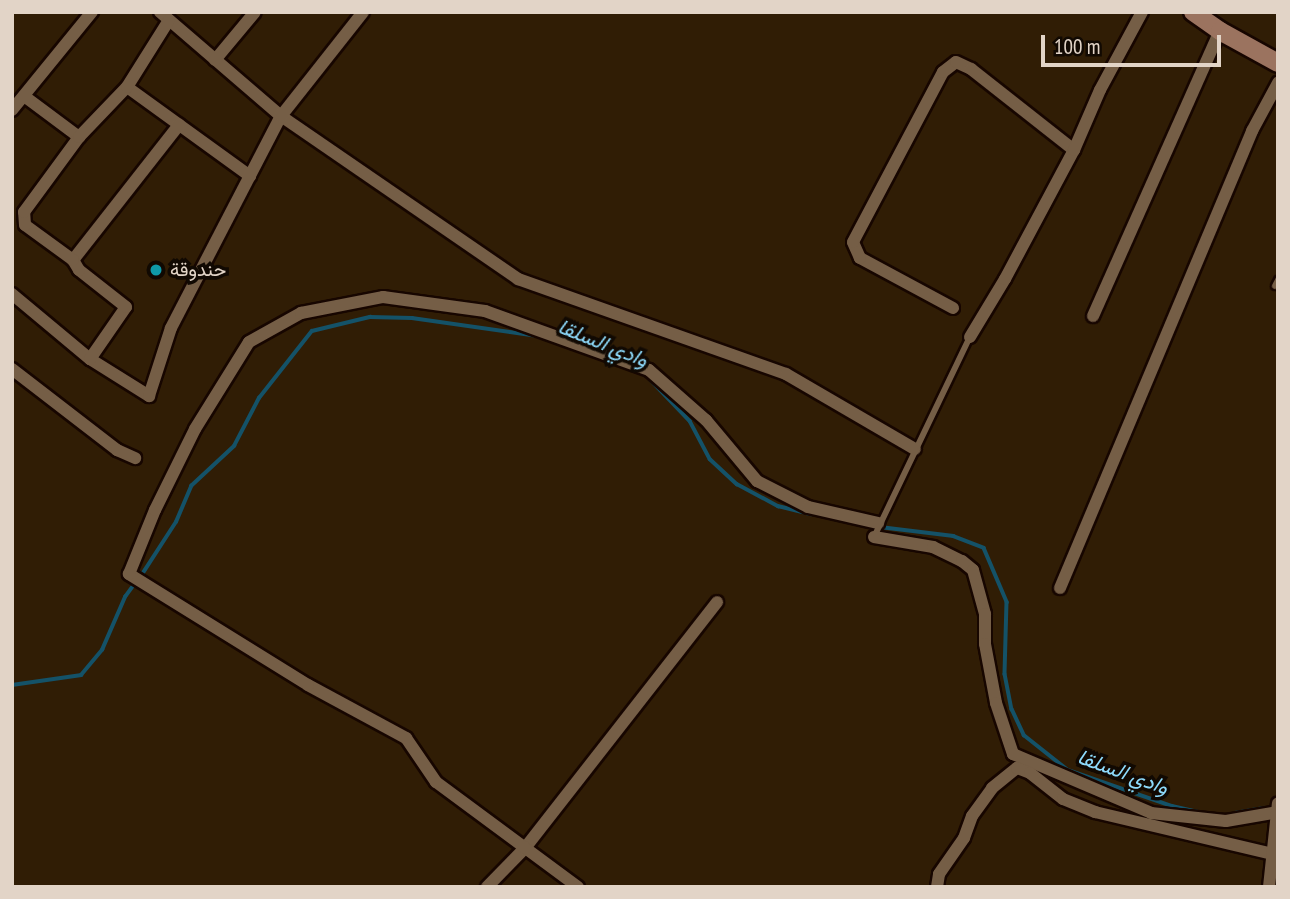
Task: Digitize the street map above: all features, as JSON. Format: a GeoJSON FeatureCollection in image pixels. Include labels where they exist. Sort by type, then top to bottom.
{"type":"FeatureCollection","features":[{"type":"Feature","properties":{"kind":"main road"},"geometry":{"type":"LineString","coordinates":[[1182,12],[1206,22],[1278,63]]}},
{"type":"Feature","properties":{"kind":"street"},"geometry":{"type":"LineString","coordinates":[[12,110],[92,12]]}},
{"type":"Feature","properties":{"kind":"street"},"geometry":{"type":"LineString","coordinates":[[215,60],[255,12]]}},
{"type":"Feature","properties":{"kind":"street"},"geometry":{"type":"LineString","coordinates":[[12,294],[90,359],[149,396],[171,328],[281,116],[363,12]]}},
{"type":"Feature","properties":{"kind":"street"},"geometry":{"type":"LineString","coordinates":[[970,337],[1005,279],[1074,150],[1100,90],[1142,12]]}},
{"type":"Feature","properties":{"kind":"street"},"geometry":{"type":"LineString","coordinates":[[90,359],[126,307],[79,270],[74,260],[25,225],[24,212],[79,137],[127,87],[165,16],[281,116],[518,279],[786,374],[915,449]]}},
{"type":"Feature","properties":{"kind":"street"},"geometry":{"type":"LineString","coordinates":[[1093,316],[1206,22]]}},
{"type":"Feature","properties":{"kind":"street"},"geometry":{"type":"LineString","coordinates":[[953,308],[860,258],[853,242],[943,72],[956,62],[971,69],[1074,150]]}},
{"type":"Feature","properties":{"kind":"street"},"geometry":{"type":"LineString","coordinates":[[1060,588],[1252,131],[1278,83]]}},
{"type":"Feature","properties":{"kind":"street"},"geometry":{"type":"LineString","coordinates":[[127,87],[250,176]]}},
{"type":"Feature","properties":{"kind":"street"},"geometry":{"type":"LineString","coordinates":[[24,96],[79,137]]}},
{"type":"Feature","properties":{"kind":"street"},"geometry":{"type":"LineString","coordinates":[[74,260],[179,125]]}},
{"type":"Feature","properties":{"kind":"street"},"geometry":{"type":"LineString","coordinates":[[578,887],[436,782],[406,738],[308,685],[129,574],[155,510],[195,429],[249,342],[301,313],[383,297],[485,311],[649,370],[706,421],[757,481],[808,507],[878,523]]}},
{"type":"Feature","properties":{"kind":"street"},"geometry":{"type":"LineString","coordinates":[[12,369],[117,450],[135,458]]}},
{"type":"Feature","properties":{"kind":"street"},"geometry":{"type":"LineString","coordinates":[[874,537],[933,547],[962,561],[973,570],[985,614],[985,644],[996,703],[1013,754],[1151,813],[1226,821],[1277,809],[1269,887]]}},
{"type":"Feature","properties":{"kind":"street"},"geometry":{"type":"LineString","coordinates":[[486,887],[525,848],[717,602]]}},
{"type":"Feature","properties":{"kind":"street"},"geometry":{"type":"LineString","coordinates":[[936,887],[939,874],[964,838],[972,816],[992,788],[1017,768],[1030,773],[1063,799],[1095,812],[1272,854]]}},
{"type":"Feature","properties":{"kind":"lane"},"geometry":{"type":"LineString","coordinates":[[874,537],[878,523],[970,337]]}},
{"type":"Feature","properties":{"kind":"waterway","name":"وادي السلقا"},"geometry":{"type":"LineString","coordinates":[[141,576],[176,522],[191,486],[234,446],[259,398],[312,331],[370,317],[412,318],[538,336]]}},
{"type":"Feature","properties":{"kind":"waterway","name":"وادي السلقا"},"geometry":{"type":"LineString","coordinates":[[646,375],[690,421],[710,459],[737,484],[778,506],[811,514]]}},
{"type":"Feature","properties":{"kind":"waterway","name":"وادي السلقا"},"geometry":{"type":"LineString","coordinates":[[880,527],[953,536],[984,548],[1007,602],[1005,674],[1012,709],[1024,735],[1068,770],[1172,806],[1203,813]]}},
{"type":"Feature","properties":{"kind":"waterway","name":"وادي السلقا"},"geometry":{"type":"LineString","coordinates":[[12,685],[81,675],[102,650],[125,597],[136,582]]}},
{"type":"Feature","properties":{"kind":"waterway","name":"وادي السلقا"},"geometry":{"type":"LineString","coordinates":[[1235,813],[1264,808]]}},
{"type":"Feature","properties":{"kind":"place","name":"حندوقة"},"geometry":{"type":"Point","coordinates":[156,270]}}]}
